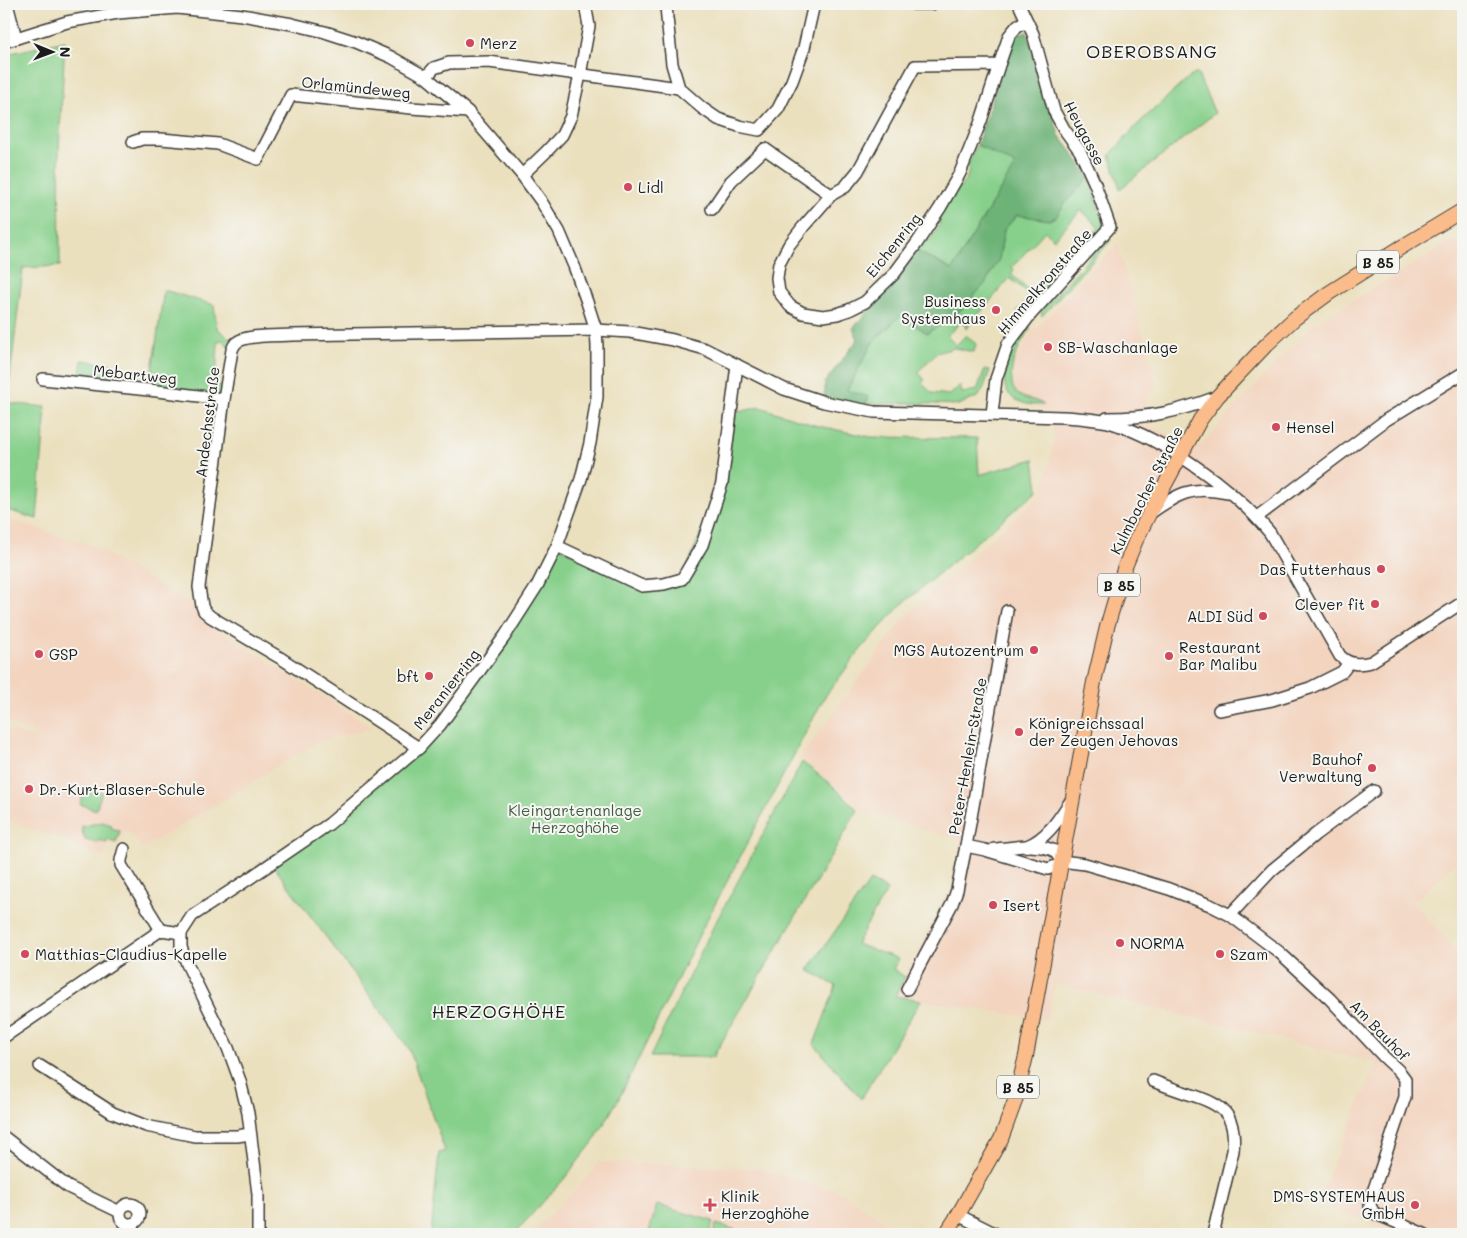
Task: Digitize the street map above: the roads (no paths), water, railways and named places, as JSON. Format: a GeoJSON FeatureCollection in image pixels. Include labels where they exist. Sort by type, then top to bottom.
{"type":"FeatureCollection","features":[{"type":"Feature","properties":{"kind":"main road","name":"B 85"},"geometry":{"type":"LineString","coordinates":[[1217,397],[1295,318],[1329,293],[1463,210]]}},
{"type":"Feature","properties":{"kind":"main road","name":"Kulmbacher Straße"},"geometry":{"type":"LineString","coordinates":[[946,1234],[1001,1139],[1015,1101],[1026,1056],[1094,682],[1107,627],[1124,569],[1148,514],[1200,420],[1217,397]]}},
{"type":"Feature","properties":{"kind":"street"},"geometry":{"type":"LineString","coordinates":[[8,4],[16,38]]}},
{"type":"Feature","properties":{"kind":"street"},"geometry":{"type":"LineString","coordinates":[[522,175],[562,135],[570,116],[589,26],[585,4]]}},
{"type":"Feature","properties":{"kind":"street"},"geometry":{"type":"LineString","coordinates":[[666,4],[672,64],[679,88],[718,119],[759,130]]}},
{"type":"Feature","properties":{"kind":"street"},"geometry":{"type":"LineString","coordinates":[[759,130],[778,109],[792,81],[804,48],[814,4]]}},
{"type":"Feature","properties":{"kind":"street"},"geometry":{"type":"LineString","coordinates":[[914,4],[932,4]]}},
{"type":"Feature","properties":{"kind":"street"},"geometry":{"type":"LineString","coordinates":[[1019,4],[1028,23]]}},
{"type":"Feature","properties":{"kind":"street","name":"Meranierring"},"geometry":{"type":"LineString","coordinates":[[4,42],[117,8],[177,8],[242,15],[292,24],[356,42],[391,57],[426,77],[468,112],[522,175],[541,201],[559,231],[574,266],[596,330],[598,346],[597,397],[582,479],[557,546],[537,586],[505,636],[440,725],[419,748],[329,824],[192,916],[181,933]]}},
{"type":"Feature","properties":{"kind":"street","name":"Eichenring"},"geometry":{"type":"LineString","coordinates":[[998,65],[915,66],[858,171],[845,187],[831,195],[803,227],[789,245],[779,264],[777,278],[779,292],[790,306],[803,313],[823,316],[837,314],[865,302],[894,274],[917,244],[960,173],[981,121],[1009,36],[1018,25],[1028,23]]}},
{"type":"Feature","properties":{"kind":"street","name":"Heugasse"},"geometry":{"type":"LineString","coordinates":[[1028,23],[1033,34],[1054,111],[1080,151],[1095,184],[1110,227]]}},
{"type":"Feature","properties":{"kind":"street"},"geometry":{"type":"LineString","coordinates":[[426,77],[434,68],[450,63],[488,62],[679,88]]}},
{"type":"Feature","properties":{"kind":"street","name":"Orlamündeweg"},"geometry":{"type":"LineString","coordinates":[[133,142],[142,139],[161,139],[218,144],[258,159],[292,95],[468,112]]}},
{"type":"Feature","properties":{"kind":"street"},"geometry":{"type":"LineString","coordinates":[[759,130],[765,149],[831,195]]}},
{"type":"Feature","properties":{"kind":"street"},"geometry":{"type":"LineString","coordinates":[[712,209],[731,182],[765,149]]}},
{"type":"Feature","properties":{"kind":"street","name":"Himmelkronstraße"},"geometry":{"type":"LineString","coordinates":[[992,414],[996,379],[1008,344],[1031,314],[1110,227]]}},
{"type":"Feature","properties":{"kind":"street"},"geometry":{"type":"LineString","coordinates":[[596,330],[630,332],[673,340],[705,349],[784,390],[824,402],[874,412],[1063,417],[1110,423],[1135,431],[1180,456],[1231,494],[1257,518],[1270,533],[1340,656],[1349,663],[1360,665],[1371,662],[1463,602]]}},
{"type":"Feature","properties":{"kind":"street","name":"Andechsstraße"},"geometry":{"type":"LineString","coordinates":[[419,748],[204,611],[200,596],[200,576],[229,365],[234,346],[239,341],[248,338],[303,335],[596,330]]}},
{"type":"Feature","properties":{"kind":"street"},"geometry":{"type":"LineString","coordinates":[[557,546],[642,586],[664,584],[682,579],[702,545],[722,483],[737,365]]}},
{"type":"Feature","properties":{"kind":"street"},"geometry":{"type":"LineString","coordinates":[[1257,518],[1386,420],[1463,373]]}},
{"type":"Feature","properties":{"kind":"street","name":"Mebartweg"},"geometry":{"type":"LineString","coordinates":[[43,379],[224,399]]}},
{"type":"Feature","properties":{"kind":"street"},"geometry":{"type":"LineString","coordinates":[[1088,419],[1134,418],[1160,414],[1182,410],[1217,397]]}},
{"type":"Feature","properties":{"kind":"street"},"geometry":{"type":"LineString","coordinates":[[1148,514],[1164,503],[1193,490],[1209,490],[1231,494]]}},
{"type":"Feature","properties":{"kind":"street","name":"Peter-Henlein-Straße"},"geometry":{"type":"LineString","coordinates":[[907,989],[952,904],[957,890],[1007,611]]}},
{"type":"Feature","properties":{"kind":"street"},"geometry":{"type":"LineString","coordinates":[[1219,710],[1272,700],[1310,688],[1342,672],[1349,663]]}},
{"type":"Feature","properties":{"kind":"street"},"geometry":{"type":"LineString","coordinates":[[1230,915],[1272,870],[1316,834],[1374,791]]}},
{"type":"Feature","properties":{"kind":"street","name":"Peter-Henlein-Straße"},"geometry":{"type":"LineString","coordinates":[[1022,847],[1034,843],[1043,836],[1072,799]]}},
{"type":"Feature","properties":{"kind":"street","name":"Peter-Henlein-Straße"},"geometry":{"type":"LineString","coordinates":[[966,846],[1048,869],[1058,865],[1061,861],[1058,854],[1052,850],[1039,847],[985,850]]}},
{"type":"Feature","properties":{"kind":"street"},"geometry":{"type":"LineString","coordinates":[[124,850],[121,865],[161,930]]}},
{"type":"Feature","properties":{"kind":"street","name":"Am Bauhof"},"geometry":{"type":"LineString","coordinates":[[1061,861],[1085,864],[1123,874],[1177,892],[1230,915],[1279,952],[1330,1000],[1405,1079],[1405,1097],[1370,1206],[1374,1213],[1424,1234]]}},
{"type":"Feature","properties":{"kind":"street"},"geometry":{"type":"LineString","coordinates":[[4,1038],[161,930],[181,933],[181,947],[187,964],[228,1048],[240,1081],[248,1113],[258,1194],[258,1234]]}},
{"type":"Feature","properties":{"kind":"street"},"geometry":{"type":"LineString","coordinates":[[40,1066],[114,1113],[146,1126],[195,1136],[237,1136],[250,1134]]}},
{"type":"Feature","properties":{"kind":"street"},"geometry":{"type":"LineString","coordinates":[[1152,1082],[1195,1095],[1217,1105],[1226,1113],[1232,1125],[1234,1151],[1213,1234]]}},
{"type":"Feature","properties":{"kind":"street"},"geometry":{"type":"LineString","coordinates":[[4,1137],[68,1186],[120,1212]]}},
{"type":"Feature","properties":{"kind":"street"},"geometry":{"type":"LineString","coordinates":[[958,1214],[996,1234]]}},
{"type":"Feature","properties":{"kind":"place","name":"Merz"},"geometry":{"type":"Point","coordinates":[470,43]}},
{"type":"Feature","properties":{"kind":"place","name":"Lidl"},"geometry":{"type":"Point","coordinates":[628,187]}},
{"type":"Feature","properties":{"kind":"place","name":"Business Systemhaus"},"geometry":{"type":"Point","coordinates":[996,310]}},
{"type":"Feature","properties":{"kind":"place","name":"SB-Waschanlage"},"geometry":{"type":"Point","coordinates":[1048,347]}},
{"type":"Feature","properties":{"kind":"place","name":"Hensel"},"geometry":{"type":"Point","coordinates":[1276,427]}},
{"type":"Feature","properties":{"kind":"place","name":"Das Futterhaus"},"geometry":{"type":"Point","coordinates":[1381,569]}},
{"type":"Feature","properties":{"kind":"place","name":"Clever fit"},"geometry":{"type":"Point","coordinates":[1375,604]}},
{"type":"Feature","properties":{"kind":"place","name":"ALDI Süd"},"geometry":{"type":"Point","coordinates":[1263,616]}},
{"type":"Feature","properties":{"kind":"place","name":"MGS Autozentrum"},"geometry":{"type":"Point","coordinates":[1034,650]}},
{"type":"Feature","properties":{"kind":"place","name":"GSP"},"geometry":{"type":"Point","coordinates":[39,654]}},
{"type":"Feature","properties":{"kind":"place","name":"Restaurant Bar Malibu"},"geometry":{"type":"Point","coordinates":[1169,656]}},
{"type":"Feature","properties":{"kind":"place","name":"bft"},"geometry":{"type":"Point","coordinates":[429,676]}},
{"type":"Feature","properties":{"kind":"place","name":"Königreichssaal der Zeugen Jehovas"},"geometry":{"type":"Point","coordinates":[1019,732]}},
{"type":"Feature","properties":{"kind":"place","name":"Bauhof Verwaltung"},"geometry":{"type":"Point","coordinates":[1372,768]}},
{"type":"Feature","properties":{"kind":"place","name":"Dr.-Kurt-Blaser-Schule"},"geometry":{"type":"Point","coordinates":[29,789]}},
{"type":"Feature","properties":{"kind":"place","name":"Isert"},"geometry":{"type":"Point","coordinates":[993,905]}},
{"type":"Feature","properties":{"kind":"place","name":"NORMA"},"geometry":{"type":"Point","coordinates":[1120,943]}},
{"type":"Feature","properties":{"kind":"place","name":"Matthias-Claudius-Kapelle"},"geometry":{"type":"Point","coordinates":[25,954]}},
{"type":"Feature","properties":{"kind":"place","name":"Szam"},"geometry":{"type":"Point","coordinates":[1220,954]}},
{"type":"Feature","properties":{"kind":"place","name":"Klinik Herzoghöhe"},"geometry":{"type":"Point","coordinates":[710,1205]}},
{"type":"Feature","properties":{"kind":"place","name":"DMS-SYSTEMHAUS GmbH"},"geometry":{"type":"Point","coordinates":[1415,1205]}},
{"type":"Feature","properties":{"kind":"district","name":"OBEROBSANG"},"geometry":{"type":"Point","coordinates":[1152,51]}},
{"type":"Feature","properties":{"kind":"district","name":"HERZOGHÖHE"},"geometry":{"type":"Point","coordinates":[499,1011]}},
{"type":"Feature","properties":{"kind":"park label","name":"Kleingartenanlage Herzoghöhe"},"geometry":{"type":"Point","coordinates":[575,818]}}]}
